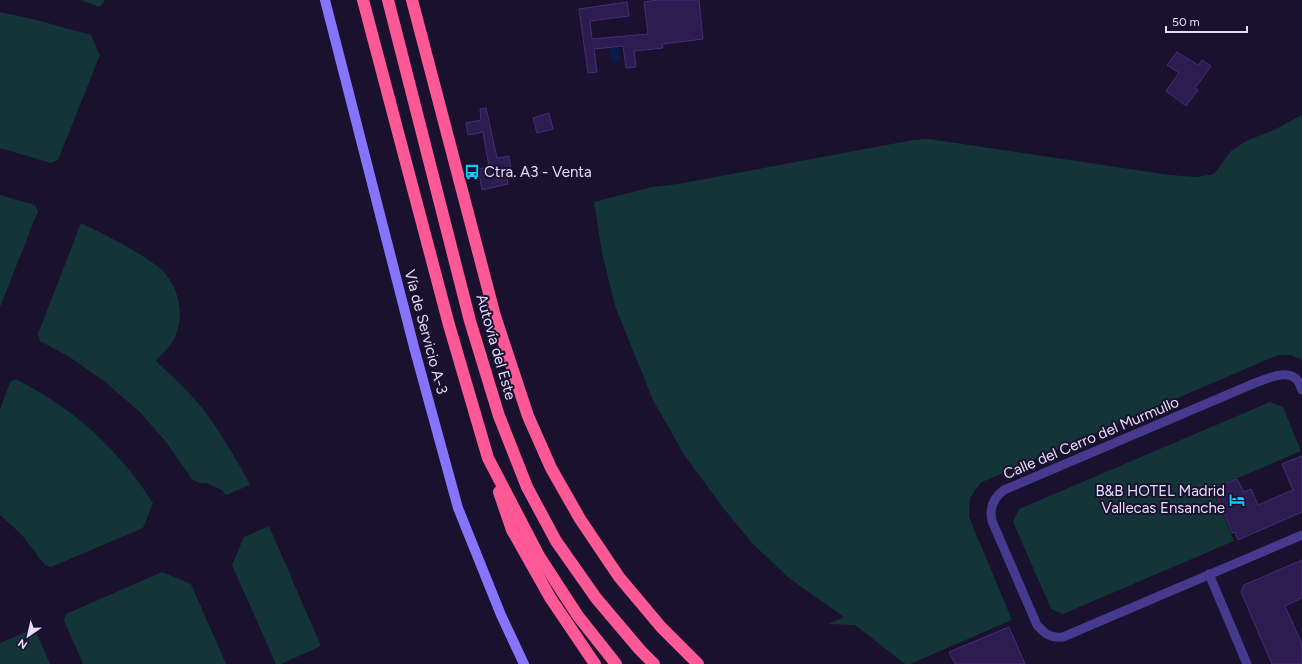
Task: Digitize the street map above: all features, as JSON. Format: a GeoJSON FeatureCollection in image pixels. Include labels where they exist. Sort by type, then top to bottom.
{"type":"FeatureCollection","features":[{"type":"Feature","properties":{"kind":"highway"},"geometry":{"type":"LineString","coordinates":[[363,0],[449,325],[488,458],[512,530],[551,598],[595,664]]}},
{"type":"Feature","properties":{"kind":"highway","name":"Autovía del Este"},"geometry":{"type":"LineString","coordinates":[[388,0],[470,321],[500,416],[527,487],[556,541],[596,598],[640,650],[654,664]]}},
{"type":"Feature","properties":{"kind":"highway"},"geometry":{"type":"LineString","coordinates":[[412,0],[495,316],[528,416],[551,468],[580,519],[619,577],[661,627],[698,664]]}},
{"type":"Feature","properties":{"kind":"highway"},"geometry":{"type":"LineString","coordinates":[[488,458],[539,556],[578,616],[616,664]]}},
{"type":"Feature","properties":{"kind":"main road","name":"Vía de Servicio A-3"},"geometry":{"type":"LineString","coordinates":[[324,0],[415,351],[458,508],[501,615],[524,664]]}},
{"type":"Feature","properties":{"kind":"street","name":"Calle del Cerro del Murmullo"},"geometry":{"type":"LineString","coordinates":[[1302,390],[1298,381],[1287,375],[1271,377],[1255,383],[1004,490],[995,498],[990,509],[992,521],[1037,625],[1047,635],[1054,637],[1063,637],[1302,535]]}},
{"type":"Feature","properties":{"kind":"street"},"geometry":{"type":"LineString","coordinates":[[1209,574],[1247,664]]}},
{"type":"Feature","properties":{"kind":"green space"},"geometry":{"type":"Polygon","coordinates":[[[80,0],[105,0],[100,7],[80,0]]]}},
{"type":"Feature","properties":{"kind":"green space"},"geometry":{"type":"Polygon","coordinates":[[[0,12],[33,19],[91,35],[100,55],[58,160],[51,163],[0,148],[0,12]]]}},
{"type":"Feature","properties":{"kind":"green space"},"geometry":{"type":"Polygon","coordinates":[[[1302,115],[1302,360],[1291,355],[1278,355],[980,483],[970,498],[969,517],[1012,620],[910,664],[905,664],[855,625],[828,624],[844,617],[789,578],[753,544],[724,509],[685,456],[653,400],[615,306],[602,253],[594,202],[652,187],[678,184],[913,140],[929,139],[1170,175],[1197,177],[1214,174],[1231,151],[1246,141],[1274,130],[1302,115]]]}},
{"type":"Feature","properties":{"kind":"green space"},"geometry":{"type":"Polygon","coordinates":[[[0,195],[35,205],[38,211],[0,307],[0,195]]]}},
{"type":"Feature","properties":{"kind":"green space"},"geometry":{"type":"Polygon","coordinates":[[[81,223],[112,238],[143,256],[161,269],[167,276],[176,292],[180,310],[180,319],[173,341],[156,361],[203,409],[228,446],[250,485],[226,495],[222,490],[206,483],[199,483],[192,479],[166,442],[140,412],[104,381],[71,358],[40,341],[38,334],[81,223]]]}},
{"type":"Feature","properties":{"kind":"green space"},"geometry":{"type":"Polygon","coordinates":[[[16,379],[57,403],[76,417],[93,431],[124,464],[153,503],[143,528],[51,567],[45,565],[21,534],[0,515],[0,409],[10,382],[16,379]]]}},
{"type":"Feature","properties":{"kind":"green space"},"geometry":{"type":"Polygon","coordinates":[[[1270,402],[1283,407],[1301,451],[1212,489],[1234,541],[1063,614],[1051,609],[1013,522],[1019,509],[1270,402]]]}},
{"type":"Feature","properties":{"kind":"green space"},"geometry":{"type":"Polygon","coordinates":[[[269,526],[321,646],[281,664],[276,664],[232,565],[244,537],[269,526]]]}},
{"type":"Feature","properties":{"kind":"green space"},"geometry":{"type":"Polygon","coordinates":[[[162,572],[191,584],[226,664],[83,664],[64,620],[66,614],[162,572]]]}},
{"type":"Feature","properties":{"kind":"green space"},"geometry":{"type":"Polygon","coordinates":[[[30,630],[36,632],[50,664],[0,664],[0,643],[30,630]]]}},
{"type":"Feature","properties":{"kind":"water"},"geometry":{"type":"Polygon","coordinates":[[[619,47],[620,60],[616,63],[612,59],[610,48],[619,47]]]}},
{"type":"Feature","properties":{"kind":"building"},"geometry":{"type":"Polygon","coordinates":[[[657,0],[699,0],[703,39],[662,44],[663,48],[634,51],[636,67],[626,68],[623,46],[594,49],[597,72],[588,73],[579,9],[627,2],[629,16],[590,21],[592,39],[648,34],[644,2],[657,0]]]}},
{"type":"Feature","properties":{"kind":"building"},"geometry":{"type":"Polygon","coordinates":[[[1177,52],[1198,65],[1202,60],[1211,66],[1195,88],[1198,90],[1186,106],[1166,91],[1179,73],[1167,65],[1177,52]]]}},
{"type":"Feature","properties":{"kind":"building"},"geometry":{"type":"Polygon","coordinates":[[[486,108],[497,158],[509,156],[512,176],[507,177],[508,184],[482,190],[478,169],[489,167],[483,132],[468,135],[466,123],[481,120],[480,109],[486,108]]]}},
{"type":"Feature","properties":{"kind":"building"},"geometry":{"type":"Polygon","coordinates":[[[549,113],[553,129],[537,133],[533,118],[549,113]]]}},
{"type":"Feature","properties":{"kind":"building","name":"B&B HOTEL Madrid Vallecas Ensanche"},"geometry":{"type":"Polygon","coordinates":[[[1302,456],[1302,512],[1238,540],[1235,532],[1232,533],[1217,497],[1224,491],[1222,485],[1237,479],[1244,492],[1251,489],[1258,505],[1293,490],[1282,464],[1302,456]]]}},
{"type":"Feature","properties":{"kind":"building"},"geometry":{"type":"Polygon","coordinates":[[[1302,560],[1302,598],[1285,606],[1302,644],[1302,664],[1272,664],[1241,592],[1244,585],[1302,560]]]}},
{"type":"Feature","properties":{"kind":"building"},"geometry":{"type":"Polygon","coordinates":[[[1009,627],[1025,664],[955,664],[949,652],[1009,627]]]}},
{"type":"Feature","properties":{"kind":"place","name":"Ctra. A3 - Venta"},"geometry":{"type":"Point","coordinates":[472,172]}},
{"type":"Feature","properties":{"kind":"place","name":"B&B HOTEL Madrid Vallecas Ensanche"},"geometry":{"type":"Point","coordinates":[1237,500]}}]}
